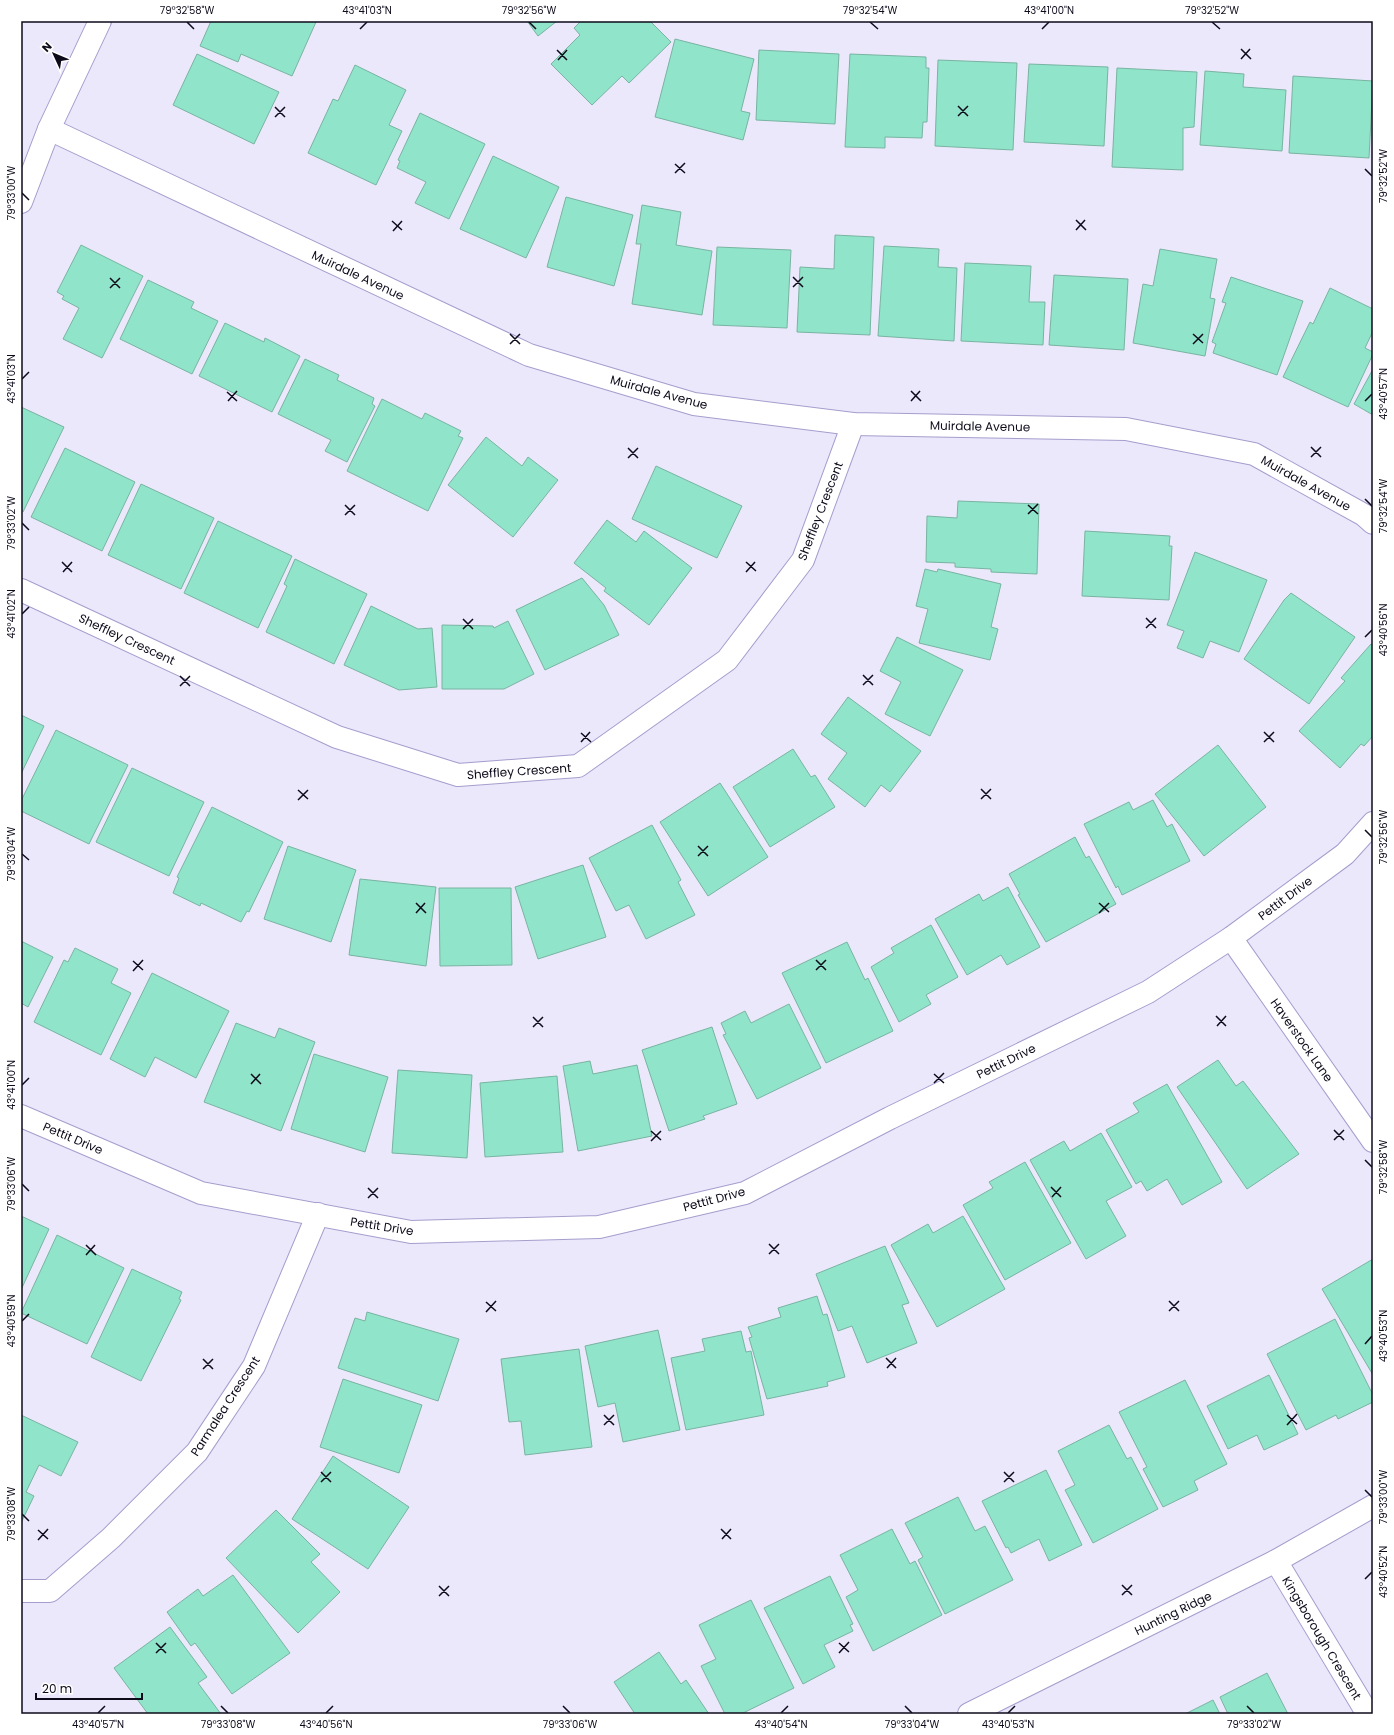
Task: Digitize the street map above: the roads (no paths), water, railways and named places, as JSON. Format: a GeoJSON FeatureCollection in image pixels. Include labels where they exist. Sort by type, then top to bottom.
{"type":"FeatureCollection","features":[{"type":"Feature","properties":{"kind":"street"},"geometry":{"type":"LineString","coordinates":[[21,202],[49,129],[100,21]]}},
{"type":"Feature","properties":{"kind":"street","name":"Muirdale Avenue"},"geometry":{"type":"LineString","coordinates":[[49,129],[529,355],[694,404],[853,424],[1118,429],[1254,454],[1364,515],[1373,523]]}},
{"type":"Feature","properties":{"kind":"street","name":"Sheffley Crescent"},"geometry":{"type":"LineString","coordinates":[[21,590],[337,737],[458,776],[578,766],[727,660],[804,560],[853,424]]}},
{"type":"Feature","properties":{"kind":"street","name":"Pettit Drive"},"geometry":{"type":"LineString","coordinates":[[21,1116],[201,1193],[411,1232],[599,1227],[745,1193],[890,1118],[1148,992],[1231,938],[1345,854],[1373,823]]}},
{"type":"Feature","properties":{"kind":"street","name":"Haverstock Lane"},"geometry":{"type":"LineString","coordinates":[[1231,938],[1373,1141]]}},
{"type":"Feature","properties":{"kind":"street","name":"Parmalea Crescent"},"geometry":{"type":"LineString","coordinates":[[21,1591],[50,1591],[112,1538],[197,1452],[254,1366],[318,1214]]}},
{"type":"Feature","properties":{"kind":"street","name":"Hunting Ridge"},"geometry":{"type":"LineString","coordinates":[[969,1714],[1276,1561],[1373,1506]]}},
{"type":"Feature","properties":{"kind":"street","name":"Kingsborough Crescent"},"geometry":{"type":"LineString","coordinates":[[1276,1561],[1369,1714]]}}]}
